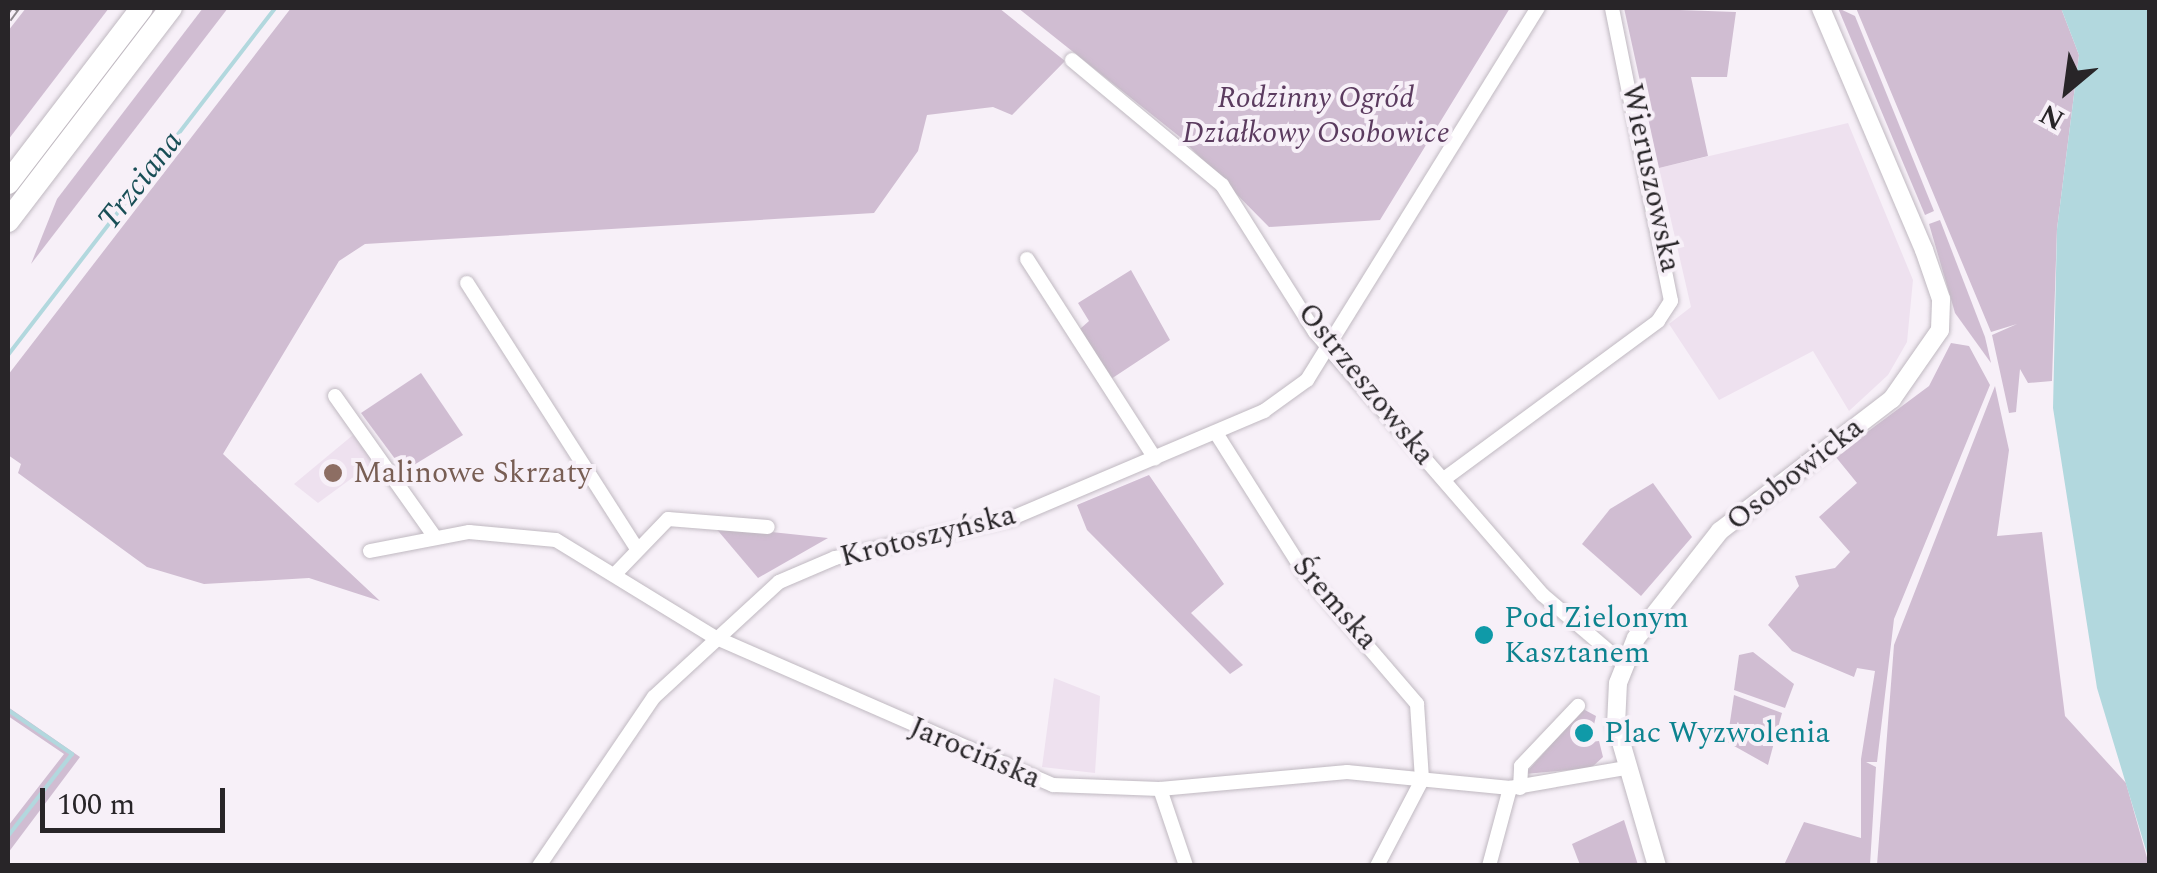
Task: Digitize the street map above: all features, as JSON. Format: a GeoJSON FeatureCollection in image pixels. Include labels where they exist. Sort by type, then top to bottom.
{"type":"FeatureCollection","features":[{"type":"Feature","properties":{"kind":"main road"},"geometry":{"type":"LineString","coordinates":[[8,183],[142,8]]}},
{"type":"Feature","properties":{"kind":"main road"},"geometry":{"type":"LineString","coordinates":[[8,220],[171,8]]}},
{"type":"Feature","properties":{"kind":"street","name":"Krotoszyńska"},"geometry":{"type":"LineString","coordinates":[[540,866],[626,732],[714,637],[778,582],[862,543],[1005,520],[1279,402],[1332,351],[1538,8]]}},
{"type":"Feature","properties":{"kind":"street","name":"Wieruszowska"},"geometry":{"type":"LineString","coordinates":[[1444,478],[1669,307],[1673,276],[1612,8]]}},
{"type":"Feature","properties":{"kind":"street","name":"Osobowicka"},"geometry":{"type":"LineString","coordinates":[[1657,866],[1626,768],[1616,716],[1624,664],[1720,531],[1892,400],[1922,366],[1942,321],[1932,276],[1821,8]]}},
{"type":"Feature","properties":{"kind":"street","name":"Ostrzeszowska"},"geometry":{"type":"LineString","coordinates":[[1072,60],[1222,185],[1332,351],[1560,612],[1624,664]]}},
{"type":"Feature","properties":{"kind":"street"},"geometry":{"type":"LineString","coordinates":[[1027,258],[1155,458]]}},
{"type":"Feature","properties":{"kind":"street"},"geometry":{"type":"LineString","coordinates":[[467,283],[635,546]]}},
{"type":"Feature","properties":{"kind":"street"},"geometry":{"type":"LineString","coordinates":[[335,396],[434,536]]}},
{"type":"Feature","properties":{"kind":"street","name":"Śremska"},"geometry":{"type":"LineString","coordinates":[[1216,432],[1304,572],[1412,694],[1422,780]]}},
{"type":"Feature","properties":{"kind":"street"},"geometry":{"type":"LineString","coordinates":[[618,571],[635,546],[668,519],[768,527]]}},
{"type":"Feature","properties":{"kind":"street","name":"Jarocińska"},"geometry":{"type":"LineString","coordinates":[[370,551],[434,536],[532,533],[618,571],[714,637],[1018,776],[1160,789],[1328,773],[1515,788],[1626,768]]}},
{"type":"Feature","properties":{"kind":"street"},"geometry":{"type":"LineString","coordinates":[[1489,866],[1521,766],[1578,706]]}},
{"type":"Feature","properties":{"kind":"street"},"geometry":{"type":"LineString","coordinates":[[1377,866],[1422,780]]}},
{"type":"Feature","properties":{"kind":"street"},"geometry":{"type":"LineString","coordinates":[[1160,789],[1186,866]]}},
{"type":"Feature","properties":{"kind":"shaded area"},"geometry":{"type":"Polygon","coordinates":[[[1848,123],[1913,280],[1907,342],[1888,375],[1849,411],[1813,351],[1719,400],[1669,324],[1691,307],[1659,168],[1848,123]]]}},
{"type":"Feature","properties":{"kind":"shaded area","name":"Malinowe Skrzaty"},"geometry":{"type":"Polygon","coordinates":[[[353,435],[374,462],[318,503],[294,484],[353,435]]]}},
{"type":"Feature","properties":{"kind":"shaded area"},"geometry":{"type":"Polygon","coordinates":[[[1054,678],[1100,696],[1095,773],[1042,767],[1054,678]]]}},
{"type":"Feature","properties":{"kind":"green space"},"geometry":{"type":"Polygon","coordinates":[[[26,8],[109,8],[8,140],[8,31],[26,8]]]}},
{"type":"Feature","properties":{"kind":"green space"},"geometry":{"type":"Polygon","coordinates":[[[203,8],[228,8],[31,264],[57,199],[203,8]]]}},
{"type":"Feature","properties":{"kind":"green space"},"geometry":{"type":"Polygon","coordinates":[[[291,8],[999,8],[1065,61],[1012,115],[993,107],[927,115],[918,151],[874,213],[365,244],[339,261],[223,454],[380,601],[309,578],[204,584],[147,567],[18,473],[21,464],[8,455],[8,375],[291,8]]]}},
{"type":"Feature","properties":{"kind":"green space","name":"Rodzinny Ogród Działkowy Osobowice"},"geometry":{"type":"Polygon","coordinates":[[[1018,8],[1510,8],[1380,220],[1269,227],[1180,137],[1018,8]]]}},
{"type":"Feature","properties":{"kind":"green space"},"geometry":{"type":"Polygon","coordinates":[[[1624,8],[1736,12],[1727,77],[1691,77],[1708,156],[1659,168],[1624,8]]]}},
{"type":"Feature","properties":{"kind":"green space"},"geometry":{"type":"Polygon","coordinates":[[[1838,8],[1855,16],[1934,211],[1925,215],[1838,8]]]}},
{"type":"Feature","properties":{"kind":"green space"},"geometry":{"type":"Polygon","coordinates":[[[1856,8],[2061,8],[2079,55],[2057,229],[2052,381],[2028,383],[2020,369],[2016,412],[2009,413],[1992,335],[2017,324],[1991,332],[1856,8]]]}},
{"type":"Feature","properties":{"kind":"green space"},"geometry":{"type":"Polygon","coordinates":[[[1940,220],[1985,337],[1991,363],[1955,313],[1929,224],[1940,220]]]}},
{"type":"Feature","properties":{"kind":"green space"},"geometry":{"type":"Polygon","coordinates":[[[1131,270],[1170,340],[1111,379],[1080,329],[1089,321],[1078,303],[1131,270]]]}},
{"type":"Feature","properties":{"kind":"green space"},"geometry":{"type":"Polygon","coordinates":[[[1951,343],[1969,346],[1990,385],[1894,619],[1877,762],[1866,762],[1876,767],[1870,865],[1784,865],[1804,822],[1861,838],[1861,759],[1875,671],[1857,668],[1854,677],[1792,651],[1768,625],[1799,586],[1795,576],[1835,568],[1850,552],[1819,517],[1857,483],[1835,456],[1929,386],[1951,343]]]}},
{"type":"Feature","properties":{"kind":"green space"},"geometry":{"type":"Polygon","coordinates":[[[421,373],[463,435],[404,471],[361,413],[421,373]]]}},
{"type":"Feature","properties":{"kind":"green space"},"geometry":{"type":"Polygon","coordinates":[[[1995,386],[2009,450],[1997,536],[2042,532],[2065,716],[2126,783],[2149,865],[1877,865],[1894,645],[1995,386]]]}},
{"type":"Feature","properties":{"kind":"green space"},"geometry":{"type":"Polygon","coordinates":[[[1149,475],[1224,584],[1191,613],[1243,665],[1230,674],[1087,530],[1077,505],[1149,475]]]}},
{"type":"Feature","properties":{"kind":"green space"},"geometry":{"type":"Polygon","coordinates":[[[1653,483],[1692,537],[1641,596],[1582,544],[1610,509],[1653,483]]]}},
{"type":"Feature","properties":{"kind":"green space"},"geometry":{"type":"Polygon","coordinates":[[[714,526],[828,538],[758,578],[714,526]]]}},
{"type":"Feature","properties":{"kind":"green space"},"geometry":{"type":"Polygon","coordinates":[[[1753,652],[1794,684],[1785,708],[1734,690],[1739,655],[1753,652]]]}},
{"type":"Feature","properties":{"kind":"green space"},"geometry":{"type":"Polygon","coordinates":[[[1734,695],[1782,713],[1768,765],[1727,742],[1734,695]]]}},
{"type":"Feature","properties":{"kind":"green space"},"geometry":{"type":"Polygon","coordinates":[[[8,707],[80,757],[8,853],[8,826],[64,754],[8,716],[8,707]]]}},
{"type":"Feature","properties":{"kind":"green space"},"geometry":{"type":"Polygon","coordinates":[[[1583,709],[1596,716],[1590,742],[1599,741],[1603,757],[1591,768],[1525,774],[1583,709]]]}},
{"type":"Feature","properties":{"kind":"green space"},"geometry":{"type":"Polygon","coordinates":[[[1624,820],[1638,865],[1580,865],[1572,844],[1624,820]]]}},
{"type":"Feature","properties":{"kind":"water"},"geometry":{"type":"Polygon","coordinates":[[[2061,8],[2149,8],[2149,860],[2097,688],[2053,408],[2057,229],[2079,55],[2061,8]]]}},
{"type":"Feature","properties":{"kind":"waterway","name":"Trzciana"},"geometry":{"type":"LineString","coordinates":[[8,355],[275,8]]}},
{"type":"Feature","properties":{"kind":"waterway"},"geometry":{"type":"LineString","coordinates":[[8,710],[72,754],[8,836]]}},
{"type":"Feature","properties":{"kind":"railway"},"geometry":{"type":"LineString","coordinates":[[8,19],[16,8]]}},
{"type":"Feature","properties":{"kind":"place","name":"Malinowe Skrzaty"},"geometry":{"type":"Point","coordinates":[333,473]}},
{"type":"Feature","properties":{"kind":"place","name":"Pod Zielonym Kasztanem"},"geometry":{"type":"Point","coordinates":[1484,635]}},
{"type":"Feature","properties":{"kind":"place","name":"Plac Wyzwolenia"},"geometry":{"type":"Point","coordinates":[1584,733]}}]}
